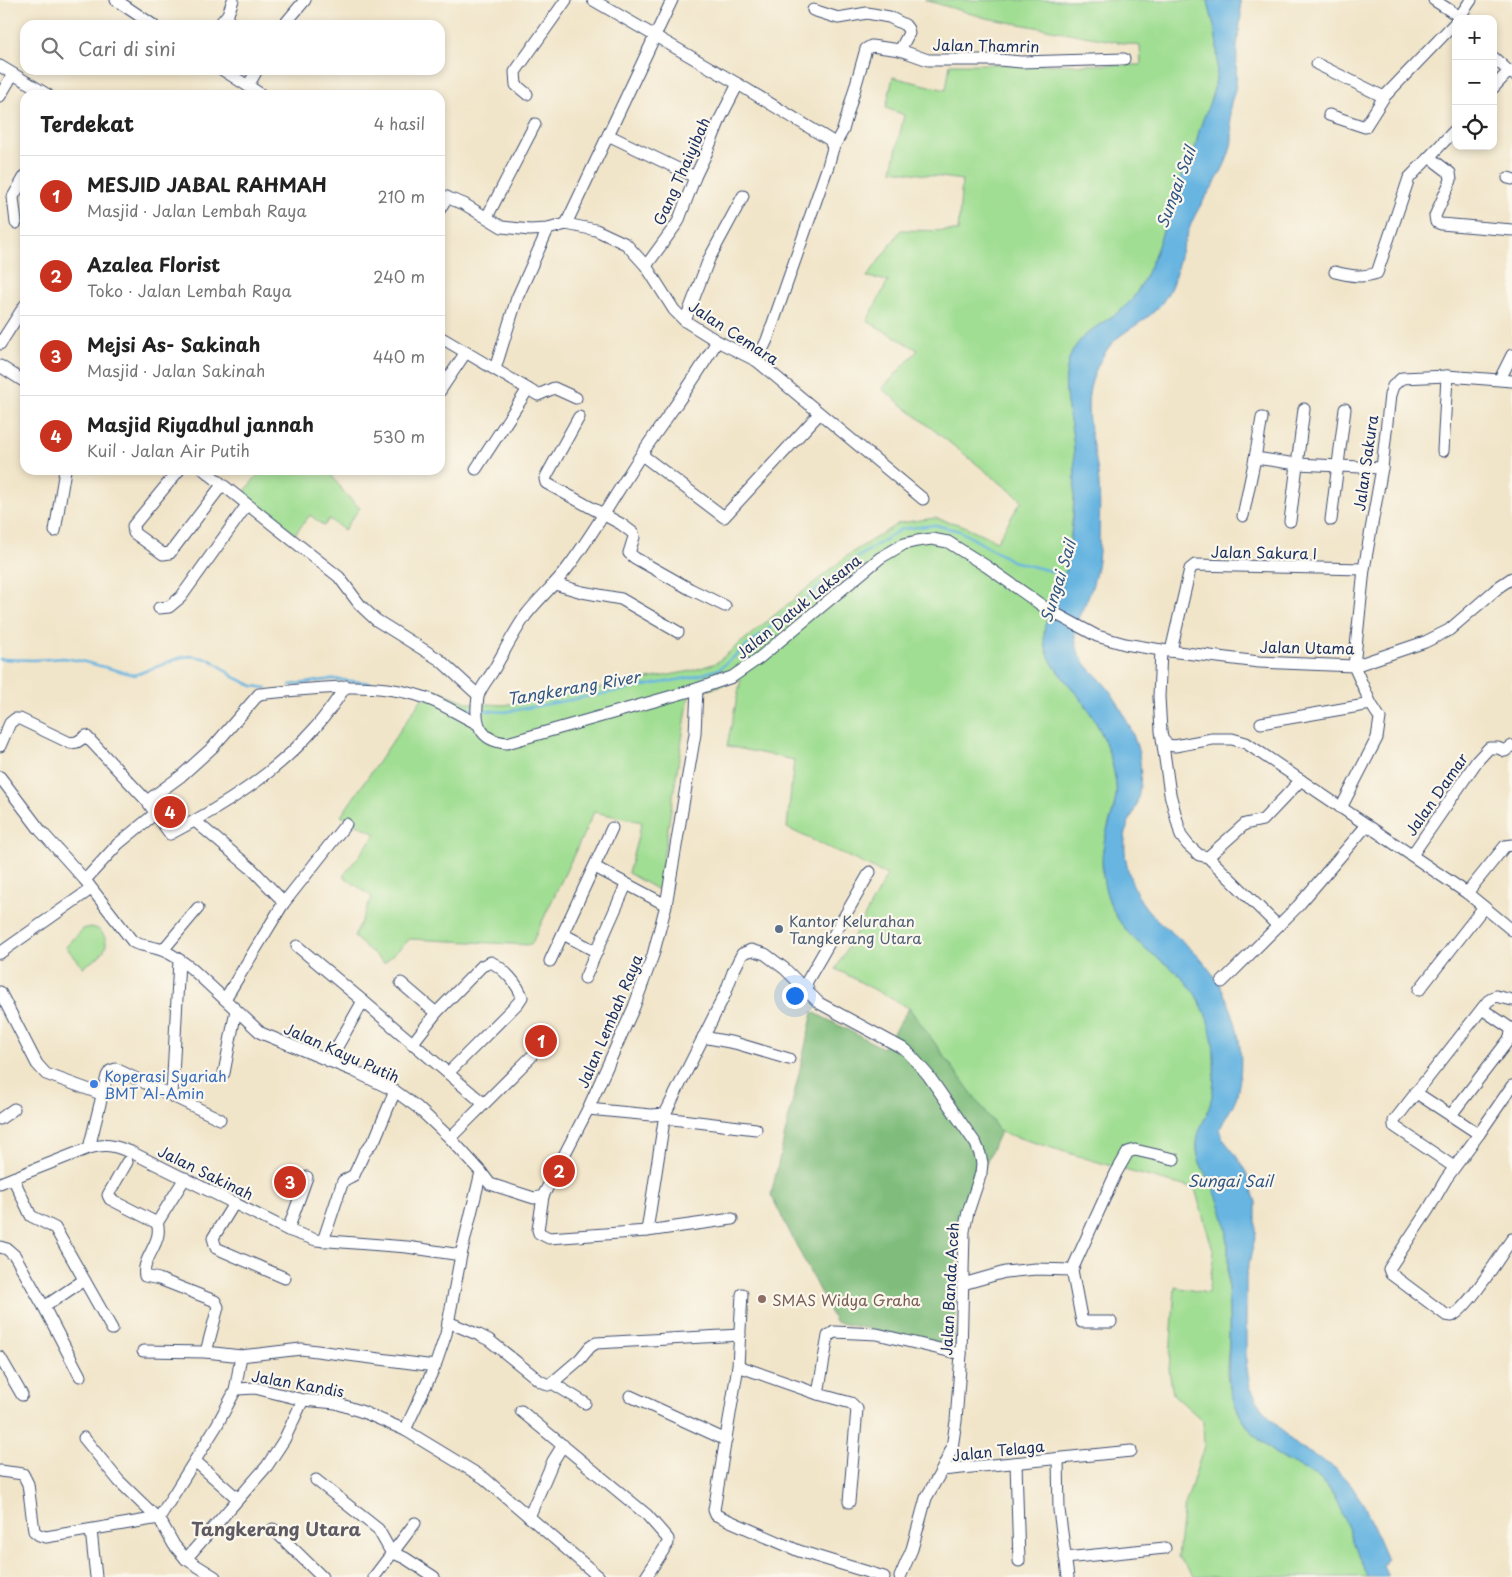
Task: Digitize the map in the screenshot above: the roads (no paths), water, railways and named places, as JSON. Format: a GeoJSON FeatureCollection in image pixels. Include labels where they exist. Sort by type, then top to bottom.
{"type":"FeatureCollection","features":[{"type":"Feature","properties":{"kind":"street"},"geometry":{"type":"LineString","coordinates":[[116,0],[146,20]]}},
{"type":"Feature","properties":{"kind":"street"},"geometry":{"type":"LineString","coordinates":[[223,20],[228,14],[233,0]]}},
{"type":"Feature","properties":{"kind":"street"},"geometry":{"type":"LineString","coordinates":[[288,20],[305,0]]}},
{"type":"Feature","properties":{"kind":"street"},"geometry":{"type":"LineString","coordinates":[[527,94],[516,85],[515,72],[566,0]]}},
{"type":"Feature","properties":{"kind":"street"},"geometry":{"type":"LineString","coordinates":[[593,0],[830,140],[833,148]]}},
{"type":"Feature","properties":{"kind":"street"},"geometry":{"type":"LineString","coordinates":[[566,224],[672,0]]}},
{"type":"Feature","properties":{"kind":"street"},"geometry":{"type":"LineString","coordinates":[[1434,0],[1452,16]]}},
{"type":"Feature","properties":{"kind":"street"},"geometry":{"type":"LineString","coordinates":[[1461,15],[1470,0]]}},
{"type":"Feature","properties":{"kind":"street"},"geometry":{"type":"LineString","coordinates":[[813,10],[838,18],[858,13],[889,17],[908,29],[909,34],[900,50]]}},
{"type":"Feature","properties":{"kind":"street"},"geometry":{"type":"LineString","coordinates":[[1329,115],[1365,127],[1384,97],[1452,26]]}},
{"type":"Feature","properties":{"kind":"street","name":"Jalan Thamrin"},"geometry":{"type":"LineString","coordinates":[[757,361],[767,340],[833,148],[843,130],[866,50],[871,46],[900,50],[928,60],[999,60],[1022,62],[1124,60]]}},
{"type":"Feature","properties":{"kind":"street"},"geometry":{"type":"LineString","coordinates":[[1497,60],[1511,72],[1497,84]]}},
{"type":"Feature","properties":{"kind":"street"},"geometry":{"type":"LineString","coordinates":[[1317,64],[1384,97]]}},
{"type":"Feature","properties":{"kind":"street"},"geometry":{"type":"LineString","coordinates":[[0,66],[40,90]]}},
{"type":"Feature","properties":{"kind":"street"},"geometry":{"type":"LineString","coordinates":[[0,96],[13,74]]}},
{"type":"Feature","properties":{"kind":"street"},"geometry":{"type":"LineString","coordinates":[[231,75],[254,90]]}},
{"type":"Feature","properties":{"kind":"street"},"geometry":{"type":"LineString","coordinates":[[248,86],[254,75]]}},
{"type":"Feature","properties":{"kind":"street","name":"Gang Thaiyibah"},"geometry":{"type":"LineString","coordinates":[[646,266],[678,222],[721,117],[738,84]]}},
{"type":"Feature","properties":{"kind":"street"},"geometry":{"type":"LineString","coordinates":[[487,217],[535,124]]}},
{"type":"Feature","properties":{"kind":"street"},"geometry":{"type":"LineString","coordinates":[[1335,272],[1357,276],[1377,273],[1409,178],[1452,133]]}},
{"type":"Feature","properties":{"kind":"street"},"geometry":{"type":"LineString","coordinates":[[608,135],[695,177]]}},
{"type":"Feature","properties":{"kind":"street"},"geometry":{"type":"LineString","coordinates":[[1429,157],[1452,176],[1452,180],[1435,216],[1436,222],[1512,230]]}},
{"type":"Feature","properties":{"kind":"street"},"geometry":{"type":"LineString","coordinates":[[16,223],[12,197],[20,184]]}},
{"type":"Feature","properties":{"kind":"street","name":"Jalan Cemara"},"geometry":{"type":"LineString","coordinates":[[445,196],[487,217],[502,227],[548,229],[566,224],[596,230],[626,244],[646,266],[674,310],[685,321],[717,341],[757,361],[923,499]]}},
{"type":"Feature","properties":{"kind":"street"},"geometry":{"type":"LineString","coordinates":[[685,321],[709,259],[743,196]]}},
{"type":"Feature","properties":{"kind":"street"},"geometry":{"type":"LineString","coordinates":[[495,369],[517,298],[548,229]]}},
{"type":"Feature","properties":{"kind":"street"},"geometry":{"type":"LineString","coordinates":[[0,344],[20,313]]}},
{"type":"Feature","properties":{"kind":"street"},"geometry":{"type":"LineString","coordinates":[[445,341],[538,395],[554,388],[576,398]]}},
{"type":"Feature","properties":{"kind":"street"},"geometry":{"type":"LineString","coordinates":[[478,720],[478,696],[527,615],[555,584],[604,515],[642,455],[704,366],[717,341]]}},
{"type":"Feature","properties":{"kind":"street"},"geometry":{"type":"LineString","coordinates":[[445,384],[466,352]]}},
{"type":"Feature","properties":{"kind":"street"},"geometry":{"type":"LineString","coordinates":[[1500,379],[1512,355]]}},
{"type":"Feature","properties":{"kind":"street"},"geometry":{"type":"LineString","coordinates":[[0,366],[20,379]]}},
{"type":"Feature","properties":{"kind":"street"},"geometry":{"type":"LineString","coordinates":[[1444,451],[1447,376]]}},
{"type":"Feature","properties":{"kind":"street","name":"Jalan Sakura"},"geometry":{"type":"LineString","coordinates":[[1354,666],[1364,569],[1382,468],[1392,386],[1402,378],[1447,376],[1512,381]]}},
{"type":"Feature","properties":{"kind":"street"},"geometry":{"type":"LineString","coordinates":[[476,469],[528,389]]}},
{"type":"Feature","properties":{"kind":"street"},"geometry":{"type":"LineString","coordinates":[[1290,521],[1304,409]]}},
{"type":"Feature","properties":{"kind":"street"},"geometry":{"type":"LineString","coordinates":[[1331,520],[1345,409]]}},
{"type":"Feature","properties":{"kind":"street"},"geometry":{"type":"LineString","coordinates":[[642,455],[724,517],[819,414]]}},
{"type":"Feature","properties":{"kind":"street"},"geometry":{"type":"LineString","coordinates":[[579,417],[545,479],[546,483],[633,533],[634,537],[629,553],[635,558],[725,606]]}},
{"type":"Feature","properties":{"kind":"street"},"geometry":{"type":"LineString","coordinates":[[1243,516],[1262,418]]}},
{"type":"Feature","properties":{"kind":"street"},"geometry":{"type":"LineString","coordinates":[[1255,458],[1297,464],[1382,468]]}},
{"type":"Feature","properties":{"kind":"street"},"geometry":{"type":"LineString","coordinates":[[55,531],[64,475]]}},
{"type":"Feature","properties":{"kind":"street"},"geometry":{"type":"LineString","coordinates":[[175,475],[133,526],[134,533],[163,554],[170,553],[222,485]]}},
{"type":"Feature","properties":{"kind":"street"},"geometry":{"type":"LineString","coordinates":[[210,475],[339,577],[360,605],[376,620],[440,660],[478,696]]}},
{"type":"Feature","properties":{"kind":"street"},"geometry":{"type":"LineString","coordinates":[[159,608],[169,607],[181,597],[247,506]]}},
{"type":"Feature","properties":{"kind":"street","name":"Jalan Datuk Laksana"},"geometry":{"type":"LineString","coordinates":[[147,801],[181,776],[213,746],[259,694],[346,686],[397,690],[424,697],[478,720],[481,731],[489,738],[507,743],[697,689],[732,677],[758,659],[880,558],[904,544],[917,541],[932,539],[948,542],[1047,609],[1080,628]]}},
{"type":"Feature","properties":{"kind":"street","name":"Jalan Sakura I"},"geometry":{"type":"LineString","coordinates":[[1166,650],[1190,569],[1195,565],[1364,569]]}},
{"type":"Feature","properties":{"kind":"street","name":"Jalan Utama"},"geometry":{"type":"LineString","coordinates":[[1080,628],[1097,636],[1125,644],[1166,650],[1259,662],[1354,666],[1425,642],[1448,630],[1512,578]]}},
{"type":"Feature","properties":{"kind":"street"},"geometry":{"type":"LineString","coordinates":[[555,584],[582,592],[621,599],[678,632]]}},
{"type":"Feature","properties":{"kind":"street"},"geometry":{"type":"LineString","coordinates":[[1166,650],[1159,697],[1170,794],[1182,836],[1188,845],[1199,855],[1208,857],[1278,926]]}},
{"type":"Feature","properties":{"kind":"street"},"geometry":{"type":"LineString","coordinates":[[1341,808],[1377,738],[1380,718],[1371,704],[1354,666]]}},
{"type":"Feature","properties":{"kind":"street"},"geometry":{"type":"LineString","coordinates":[[0,746],[10,723],[15,719],[20,719],[70,743],[77,742],[86,736],[147,801],[170,834],[244,791],[285,757],[314,730],[346,686]]}},
{"type":"Feature","properties":{"kind":"street","name":"Jalan Lembah Raya"},"geometry":{"type":"LineString","coordinates":[[646,1231],[549,1238],[539,1233],[538,1230],[544,1196],[588,1109],[634,1007],[653,954],[666,905],[695,734],[697,689]]}},
{"type":"Feature","properties":{"kind":"street"},"geometry":{"type":"LineString","coordinates":[[1261,723],[1371,704]]}},
{"type":"Feature","properties":{"kind":"street"},"geometry":{"type":"LineString","coordinates":[[1163,740],[1168,745],[1175,746],[1212,739],[1232,739],[1246,743],[1467,893],[1512,930]]}},
{"type":"Feature","properties":{"kind":"street","name":"Jalan Damar"},"geometry":{"type":"LineString","coordinates":[[1412,855],[1477,762],[1489,748],[1498,748],[1505,751],[1512,746]]}},
{"type":"Feature","properties":{"kind":"street","name":"Jalan Kayu Putih"},"geometry":{"type":"LineString","coordinates":[[0,777],[40,830],[88,885],[133,942],[163,950],[191,968],[261,1032],[329,1060],[395,1091],[417,1107],[482,1172]]}},
{"type":"Feature","properties":{"kind":"street"},"geometry":{"type":"LineString","coordinates":[[1208,857],[1245,824],[1263,820],[1301,780]]}},
{"type":"Feature","properties":{"kind":"street"},"geometry":{"type":"LineString","coordinates":[[2,949],[88,885],[118,844],[156,813]]}},
{"type":"Feature","properties":{"kind":"street"},"geometry":{"type":"LineString","coordinates":[[195,821],[253,870],[279,897],[283,904]]}},
{"type":"Feature","properties":{"kind":"street"},"geometry":{"type":"LineString","coordinates":[[225,999],[283,904],[346,824]]}},
{"type":"Feature","properties":{"kind":"street"},"geometry":{"type":"LineString","coordinates":[[1222,982],[1298,906],[1367,825]]}},
{"type":"Feature","properties":{"kind":"street"},"geometry":{"type":"LineString","coordinates":[[550,961],[612,828]]}},
{"type":"Feature","properties":{"kind":"street"},"geometry":{"type":"LineString","coordinates":[[1467,893],[1505,846],[1512,844]]}},
{"type":"Feature","properties":{"kind":"street"},"geometry":{"type":"LineString","coordinates":[[595,867],[666,905]]}},
{"type":"Feature","properties":{"kind":"street"},"geometry":{"type":"LineString","coordinates":[[809,993],[806,983],[870,872]]}},
{"type":"Feature","properties":{"kind":"street"},"geometry":{"type":"LineString","coordinates":[[585,978],[626,885]]}},
{"type":"Feature","properties":{"kind":"street"},"geometry":{"type":"LineString","coordinates":[[1419,990],[1484,907]]}},
{"type":"Feature","properties":{"kind":"street"},"geometry":{"type":"LineString","coordinates":[[163,950],[198,908]]}},
{"type":"Feature","properties":{"kind":"street"},"geometry":{"type":"LineString","coordinates":[[563,934],[597,952]]}},
{"type":"Feature","properties":{"kind":"street"},"geometry":{"type":"LineString","coordinates":[[297,946],[483,1104]]}},
{"type":"Feature","properties":{"kind":"street","name":"Jalan Banda Aceh"},"geometry":{"type":"LineString","coordinates":[[646,1231],[665,1116],[725,994],[742,954],[751,950],[765,954],[785,969],[819,1003],[906,1050],[928,1076],[976,1144],[982,1162],[981,1173],[968,1212],[964,1231],[961,1354],[952,1448],[926,1498],[912,1549],[900,1577]]}},
{"type":"Feature","properties":{"kind":"street"},"geometry":{"type":"LineString","coordinates":[[172,1095],[179,960]]}},
{"type":"Feature","properties":{"kind":"street"},"geometry":{"type":"LineString","coordinates":[[412,1044],[436,1013],[482,966],[491,962],[502,970],[520,990],[522,997],[448,1073]]}},
{"type":"Feature","properties":{"kind":"street"},"geometry":{"type":"LineString","coordinates":[[401,983],[436,1013]]}},
{"type":"Feature","properties":{"kind":"street"},"geometry":{"type":"LineString","coordinates":[[0,992],[37,1064],[46,1074],[101,1094]]}},
{"type":"Feature","properties":{"kind":"street"},"geometry":{"type":"LineString","coordinates":[[1454,1167],[1394,1126],[1394,1121],[1488,1001],[1496,996],[1512,1000]]}},
{"type":"Feature","properties":{"kind":"street"},"geometry":{"type":"LineString","coordinates":[[329,1060],[363,1001]]}},
{"type":"Feature","properties":{"kind":"street"},"geometry":{"type":"LineString","coordinates":[[1451,1115],[1510,1038],[1510,1028],[1482,1009]]}},
{"type":"Feature","properties":{"kind":"street"},"geometry":{"type":"LineString","coordinates":[[224,1073],[236,1010]]}},
{"type":"Feature","properties":{"kind":"street"},"geometry":{"type":"LineString","coordinates":[[703,1037],[735,1043],[789,1059]]}},
{"type":"Feature","properties":{"kind":"street"},"geometry":{"type":"LineString","coordinates":[[450,1138],[531,1057]]}},
{"type":"Feature","properties":{"kind":"street"},"geometry":{"type":"LineString","coordinates":[[89,1148],[101,1094],[106,1076],[110,1070],[116,1069],[220,1119]]}},
{"type":"Feature","properties":{"kind":"street"},"geometry":{"type":"LineString","coordinates":[[1511,1089],[1454,1167],[1389,1268],[1391,1274],[1446,1314],[1452,1316],[1466,1302],[1512,1239]]}},
{"type":"Feature","properties":{"kind":"street"},"geometry":{"type":"LineString","coordinates":[[323,1241],[343,1181],[354,1175],[364,1153],[375,1139],[395,1091]]}},
{"type":"Feature","properties":{"kind":"street"},"geometry":{"type":"LineString","coordinates":[[1415,1092],[1479,1134]]}},
{"type":"Feature","properties":{"kind":"street"},"geometry":{"type":"LineString","coordinates":[[0,1119],[14,1108]]}},
{"type":"Feature","properties":{"kind":"street"},"geometry":{"type":"LineString","coordinates":[[588,1109],[665,1116],[756,1129]]}},
{"type":"Feature","properties":{"kind":"street","name":"Jalan Sakinah"},"geometry":{"type":"LineString","coordinates":[[0,1183],[89,1148],[101,1144],[110,1144],[131,1152],[235,1202],[288,1230],[323,1241],[406,1247],[461,1255]]}},
{"type":"Feature","properties":{"kind":"street"},"geometry":{"type":"LineString","coordinates":[[1111,1322],[1082,1322],[1072,1270],[1116,1173],[1128,1152],[1135,1150],[1174,1159]]}},
{"type":"Feature","properties":{"kind":"street"},"geometry":{"type":"LineString","coordinates":[[127,1162],[108,1195],[110,1199],[157,1223],[159,1228],[158,1235],[144,1270],[145,1276],[159,1279],[215,1301],[218,1307],[206,1352]]}},
{"type":"Feature","properties":{"kind":"street"},"geometry":{"type":"LineString","coordinates":[[482,1172],[490,1184],[534,1198],[544,1196]]}},
{"type":"Feature","properties":{"kind":"street"},"geometry":{"type":"LineString","coordinates":[[405,1430],[435,1366],[448,1322],[461,1255],[482,1172]]}},
{"type":"Feature","properties":{"kind":"street"},"geometry":{"type":"LineString","coordinates":[[288,1230],[307,1177]]}},
{"type":"Feature","properties":{"kind":"street"},"geometry":{"type":"LineString","coordinates":[[13,1178],[31,1216],[55,1228],[112,1329]]}},
{"type":"Feature","properties":{"kind":"street"},"geometry":{"type":"LineString","coordinates":[[157,1223],[185,1178]]}},
{"type":"Feature","properties":{"kind":"street"},"geometry":{"type":"LineString","coordinates":[[235,1202],[213,1238],[216,1248],[285,1278]]}},
{"type":"Feature","properties":{"kind":"street"},"geometry":{"type":"LineString","coordinates":[[646,1231],[732,1219]]}},
{"type":"Feature","properties":{"kind":"street"},"geometry":{"type":"LineString","coordinates":[[0,1247],[7,1249],[15,1256],[80,1376]]}},
{"type":"Feature","properties":{"kind":"street"},"geometry":{"type":"LineString","coordinates":[[963,1284],[1005,1272],[1036,1269],[1072,1270]]}},
{"type":"Feature","properties":{"kind":"street"},"geometry":{"type":"LineString","coordinates":[[44,1307],[84,1280]]}},
{"type":"Feature","properties":{"kind":"street"},"geometry":{"type":"LineString","coordinates":[[742,1294],[738,1366],[714,1510],[716,1515],[799,1551],[884,1577]]}},
{"type":"Feature","properties":{"kind":"street"},"geometry":{"type":"LineString","coordinates":[[448,1322],[489,1340],[548,1385],[580,1359],[590,1347],[596,1344],[740,1335]]}},
{"type":"Feature","properties":{"kind":"street"},"geometry":{"type":"LineString","coordinates":[[818,1394],[828,1336],[834,1332],[877,1334],[961,1354]]}},
{"type":"Feature","properties":{"kind":"street"},"geometry":{"type":"LineString","coordinates":[[143,1351],[206,1352],[241,1356],[301,1349],[435,1366]]}},
{"type":"Feature","properties":{"kind":"street"},"geometry":{"type":"LineString","coordinates":[[0,1356],[22,1395]]}},
{"type":"Feature","properties":{"kind":"street"},"geometry":{"type":"LineString","coordinates":[[235,1391],[241,1356]]}},
{"type":"Feature","properties":{"kind":"street"},"geometry":{"type":"LineString","coordinates":[[738,1366],[818,1394],[851,1403],[856,1409],[848,1502]]}},
{"type":"Feature","properties":{"kind":"street"},"geometry":{"type":"LineString","coordinates":[[552,1383],[584,1403]]}},
{"type":"Feature","properties":{"kind":"street","name":"Jalan Kandis"},"geometry":{"type":"LineString","coordinates":[[158,1517],[195,1461],[235,1391],[238,1389],[255,1388],[303,1400],[336,1403],[405,1430],[484,1478],[599,1577]]}},
{"type":"Feature","properties":{"kind":"street"},"geometry":{"type":"LineString","coordinates":[[630,1396],[726,1440]]}},
{"type":"Feature","properties":{"kind":"street"},"geometry":{"type":"LineString","coordinates":[[186,1559],[237,1498],[267,1466],[284,1440],[303,1400]]}},
{"type":"Feature","properties":{"kind":"street"},"geometry":{"type":"LineString","coordinates":[[521,1411],[647,1515],[668,1539],[668,1544],[646,1577]]}},
{"type":"Feature","properties":{"kind":"street"},"geometry":{"type":"LineString","coordinates":[[84,1438],[120,1481],[158,1517],[174,1545],[186,1559],[215,1577]]}},
{"type":"Feature","properties":{"kind":"street"},"geometry":{"type":"LineString","coordinates":[[529,1517],[553,1461],[564,1445]]}},
{"type":"Feature","properties":{"kind":"street","name":"Jalan Telaga"},"geometry":{"type":"LineString","coordinates":[[942,1470],[1131,1451]]}},
{"type":"Feature","properties":{"kind":"street","name":"Jalan Telaga"},"geometry":{"type":"LineString","coordinates":[[1058,1459],[1060,1510],[1068,1577]]}},
{"type":"Feature","properties":{"kind":"street"},"geometry":{"type":"LineString","coordinates":[[195,1461],[237,1498]]}},
{"type":"Feature","properties":{"kind":"street"},"geometry":{"type":"LineString","coordinates":[[1016,1463],[1019,1561]]}},
{"type":"Feature","properties":{"kind":"street"},"geometry":{"type":"LineString","coordinates":[[0,1471],[22,1474],[28,1484],[34,1531],[39,1535],[46,1537],[158,1517]]}},
{"type":"Feature","properties":{"kind":"street"},"geometry":{"type":"LineString","coordinates":[[316,1480],[378,1529],[391,1552],[405,1558],[434,1577]]}},
{"type":"Feature","properties":{"kind":"street"},"geometry":{"type":"LineString","coordinates":[[374,1577],[391,1552],[415,1523]]}},
{"type":"Feature","properties":{"kind":"street"},"geometry":{"type":"LineString","coordinates":[[273,1529],[322,1577]]}},
{"type":"Feature","properties":{"kind":"street"},"geometry":{"type":"LineString","coordinates":[[92,1530],[96,1577]]}},
{"type":"Feature","properties":{"kind":"street"},"geometry":{"type":"LineString","coordinates":[[1065,1558],[1165,1548]]}},
{"type":"Feature","properties":{"kind":"water","name":"Sungai Sail"},"geometry":{"type":"Polygon","coordinates":[[[1208,0],[1240,0],[1241,16],[1237,47],[1236,84],[1230,107],[1231,146],[1222,170],[1191,224],[1174,278],[1164,300],[1150,315],[1113,342],[1100,361],[1092,381],[1089,393],[1088,416],[1099,482],[1099,554],[1093,585],[1078,618],[1075,636],[1078,651],[1084,662],[1106,686],[1121,709],[1139,754],[1141,773],[1139,793],[1135,809],[1127,827],[1125,842],[1128,871],[1133,885],[1138,896],[1151,913],[1191,949],[1217,980],[1234,1017],[1239,1037],[1241,1058],[1236,1098],[1220,1129],[1223,1139],[1246,1172],[1256,1202],[1256,1234],[1246,1276],[1246,1362],[1250,1387],[1262,1409],[1289,1438],[1298,1446],[1335,1468],[1351,1485],[1364,1505],[1387,1559],[1383,1566],[1388,1577],[1367,1577],[1340,1508],[1329,1488],[1317,1477],[1265,1446],[1250,1430],[1234,1401],[1229,1385],[1228,1370],[1227,1235],[1219,1203],[1200,1163],[1197,1151],[1198,1135],[1208,1111],[1213,1092],[1214,1061],[1211,1032],[1206,1015],[1194,992],[1176,972],[1147,950],[1130,934],[1122,925],[1110,903],[1103,878],[1102,860],[1104,843],[1116,796],[1112,761],[1095,720],[1051,661],[1047,653],[1044,637],[1047,618],[1059,595],[1064,579],[1072,523],[1075,480],[1073,438],[1066,384],[1069,359],[1076,346],[1085,336],[1128,304],[1137,292],[1151,265],[1182,174],[1194,151],[1215,85],[1217,48],[1208,0]]]}},
{"type":"Feature","properties":{"kind":"waterway","name":"Tangkerang River"},"geometry":{"type":"LineString","coordinates":[[480,710],[505,712],[693,677],[719,669],[852,561],[901,529],[935,525],[960,531],[1012,561],[1066,575]]}},
{"type":"Feature","properties":{"kind":"waterway","name":"Tangkerang River"},"geometry":{"type":"LineString","coordinates":[[0,659],[34,660],[64,658],[135,675],[182,657],[191,656],[209,659],[234,677],[253,686],[267,688]]}},
{"type":"Feature","properties":{"kind":"waterway","name":"Tangkerang River"},"geometry":{"type":"LineString","coordinates":[[290,685],[333,679],[371,683]]}},
{"type":"Feature","properties":{"kind":"waterway","name":"Tangkerang River"},"geometry":{"type":"LineString","coordinates":[[449,702],[458,707],[475,710]]}},
{"type":"Feature","properties":{"kind":"place","name":"Masjid Riyadhul jannah"},"geometry":{"type":"Point","coordinates":[170,812]}},
{"type":"Feature","properties":{"kind":"place","name":"Kantor Kelurahan Tangkerang Utara"},"geometry":{"type":"Point","coordinates":[779,929]}},
{"type":"Feature","properties":{"kind":"place","name":"MESJID JABAL RAHMAH"},"geometry":{"type":"Point","coordinates":[541,1041]}},
{"type":"Feature","properties":{"kind":"place","name":"Koperasi Syariah BMT Al-Amin"},"geometry":{"type":"Point","coordinates":[94,1084]}},
{"type":"Feature","properties":{"kind":"place","name":"Azalea Florist"},"geometry":{"type":"Point","coordinates":[559,1171]}},
{"type":"Feature","properties":{"kind":"place","name":"Mejsi As- Sakinah"},"geometry":{"type":"Point","coordinates":[290,1182]}},
{"type":"Feature","properties":{"kind":"place","name":"SMAS Widya Graha"},"geometry":{"type":"Point","coordinates":[762,1299]}},
{"type":"Feature","properties":{"kind":"district","name":"Tangkerang Utara"},"geometry":{"type":"Point","coordinates":[276,1528]}}]}
